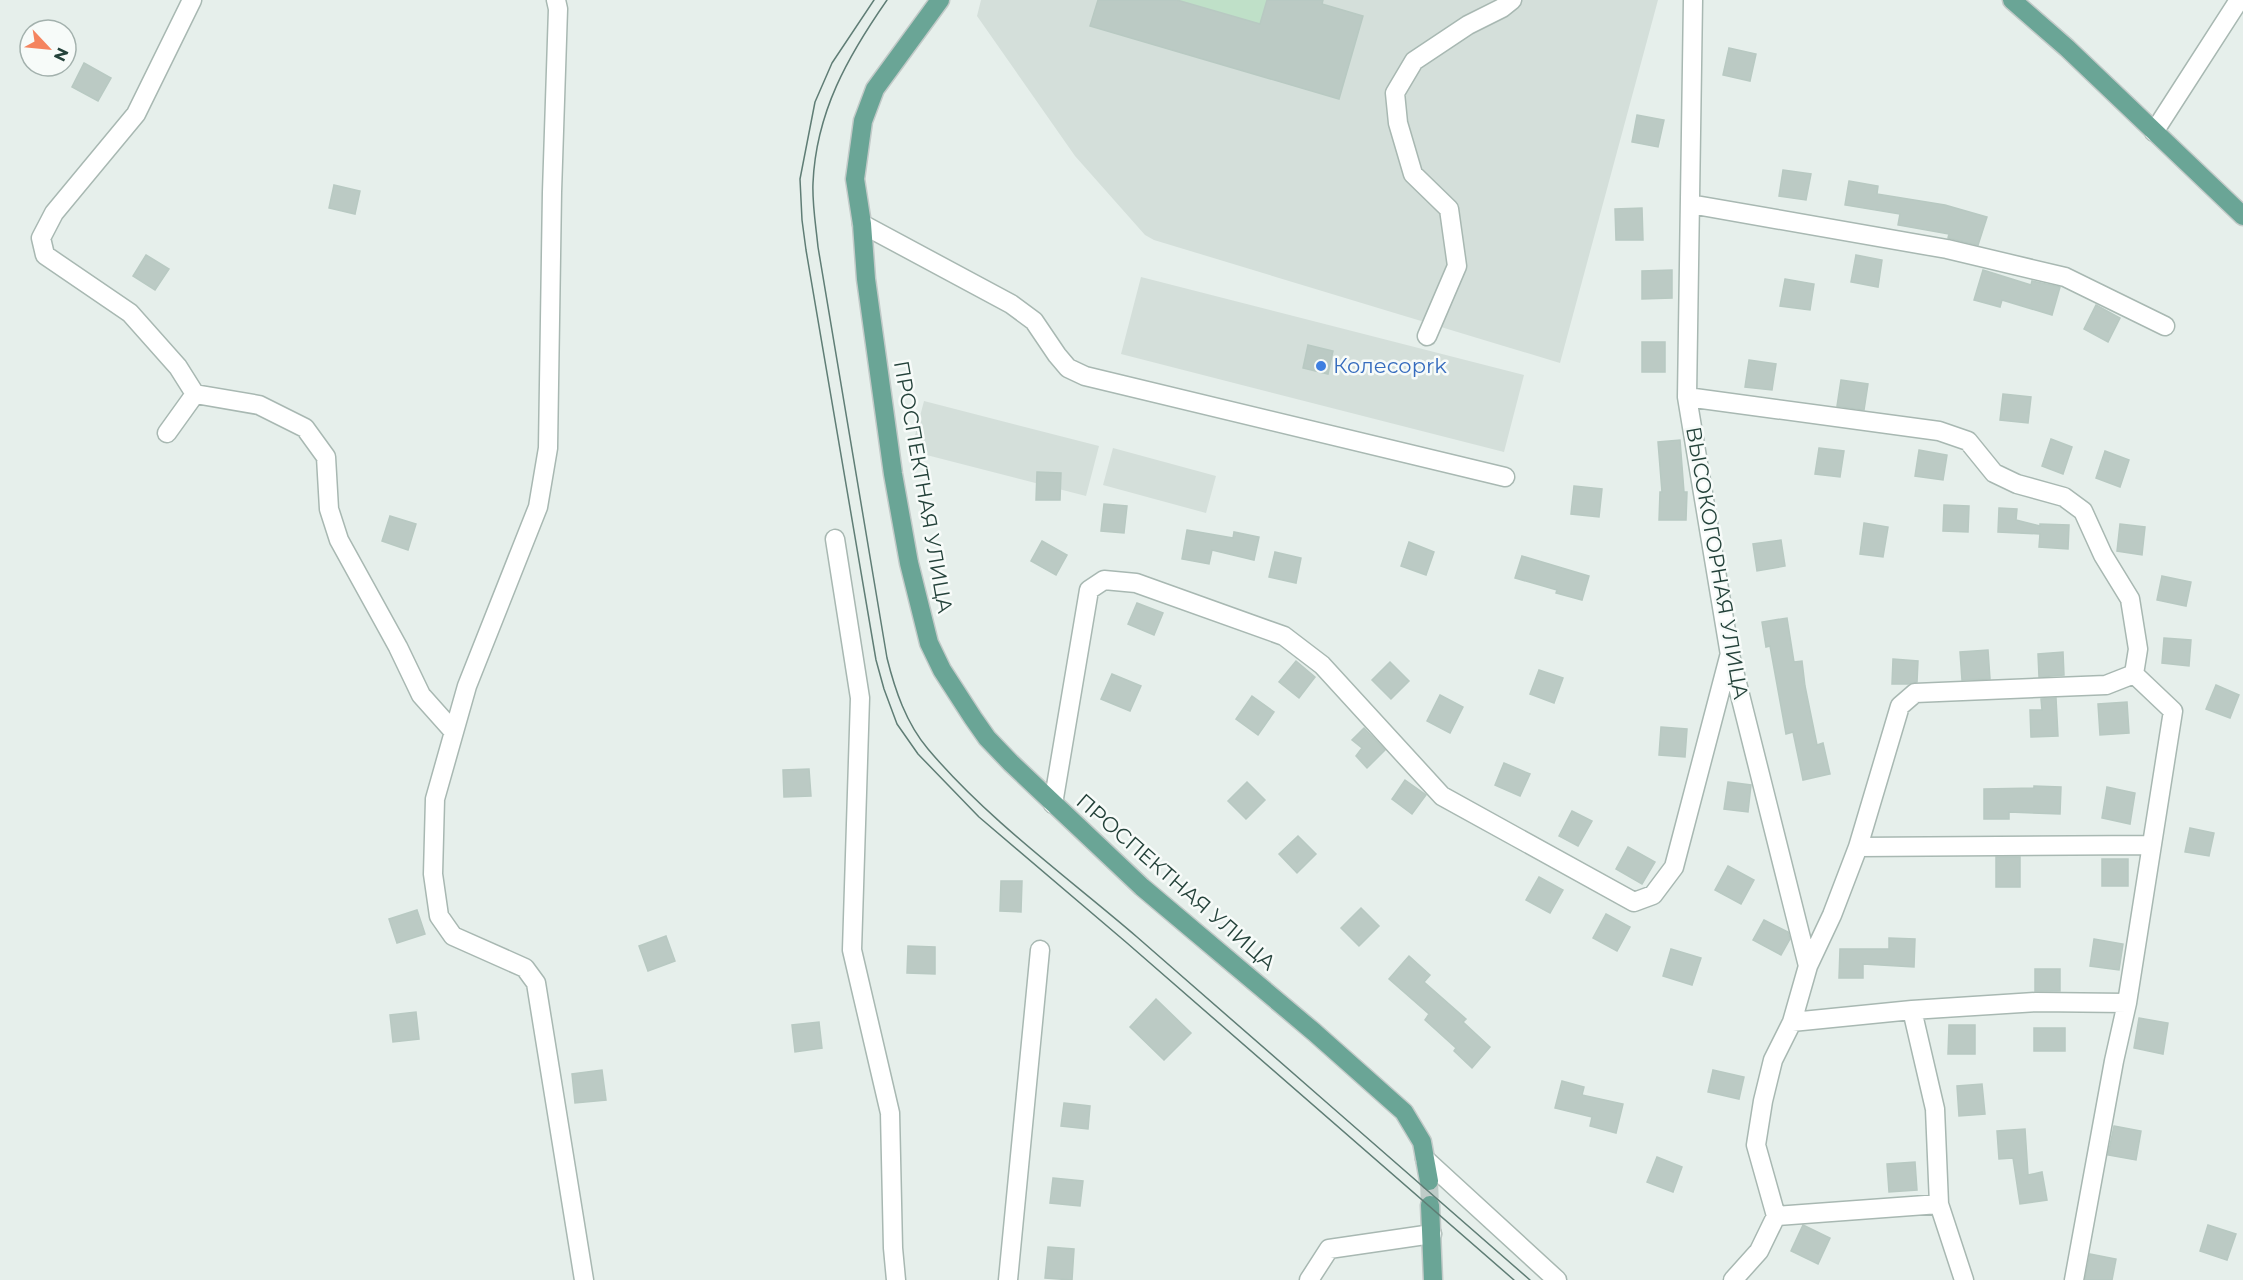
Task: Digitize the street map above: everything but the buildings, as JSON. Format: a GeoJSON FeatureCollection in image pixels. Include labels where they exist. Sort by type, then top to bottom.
{"type":"FeatureCollection","features":[{"type":"Feature","properties":{"kind":"main road","name":"ПРОСПЕКТНАЯ УЛИЦА"},"geometry":{"type":"LineString","coordinates":[[940,0],[875,89],[863,121],[855,179],[862,224],[866,279],[893,474],[909,563],[929,643],[942,670],[987,738],[1053,804],[1142,887],[1314,1032],[1404,1112],[1422,1142],[1428,1181]]}},
{"type":"Feature","properties":{"kind":"main road"},"geometry":{"type":"LineString","coordinates":[[2012,0],[2067,48],[2243,216]]}},
{"type":"Feature","properties":{"kind":"main road"},"geometry":{"type":"LineString","coordinates":[[1430,1205],[1433,1280]]}},
{"type":"Feature","properties":{"kind":"street"},"geometry":{"type":"LineString","coordinates":[[192,0],[136,114],[54,213],[41,238],[45,255],[130,314],[178,367],[195,394],[259,405],[305,428],[326,458],[329,509],[339,540],[398,647],[421,695],[454,732]]}},
{"type":"Feature","properties":{"kind":"street"},"geometry":{"type":"LineString","coordinates":[[556,0],[558,9],[552,192],[548,448],[538,507],[467,686],[435,799],[434,874],[439,916],[453,936],[525,968],[537,983],[584,1280]]}},
{"type":"Feature","properties":{"kind":"street"},"geometry":{"type":"LineString","coordinates":[[1427,336],[1457,266],[1449,209],[1413,174],[1398,123],[1395,93],[1414,61],[1467,25],[1502,8],[1512,0]]}},
{"type":"Feature","properties":{"kind":"street","name":"ВЫСОКОГОРНАЯ УЛИЦА"},"geometry":{"type":"LineString","coordinates":[[1693,0],[1687,397],[1730,655],[1808,966]]}},
{"type":"Feature","properties":{"kind":"street"},"geometry":{"type":"LineString","coordinates":[[2154,132],[2239,0]]}},
{"type":"Feature","properties":{"kind":"street"},"geometry":{"type":"LineString","coordinates":[[1690,204],[1947,249],[2065,277],[2165,326]]}},
{"type":"Feature","properties":{"kind":"street"},"geometry":{"type":"LineString","coordinates":[[862,224],[1011,304],[1034,321],[1068,368],[1085,376],[1505,477]]}},
{"type":"Feature","properties":{"kind":"street"},"geometry":{"type":"LineString","coordinates":[[167,433],[195,394]]}},
{"type":"Feature","properties":{"kind":"street"},"geometry":{"type":"LineString","coordinates":[[1687,397],[1939,431],[1968,441],[1994,473],[2017,484],[2064,497],[2083,511],[2103,555],[2130,599],[2138,649],[2134,674]]}},
{"type":"Feature","properties":{"kind":"street"},"geometry":{"type":"LineString","coordinates":[[835,539],[860,698],[852,950],[890,1113],[893,1248],[896,1280]]}},
{"type":"Feature","properties":{"kind":"street"},"geometry":{"type":"LineString","coordinates":[[1053,804],[1089,590],[1104,580],[1136,583],[1284,636],[1322,665],[1442,796],[1634,902],[1653,895],[1674,867],[1730,655]]}},
{"type":"Feature","properties":{"kind":"street"},"geometry":{"type":"LineString","coordinates":[[2074,1280],[2127,1002],[2173,711],[2134,674]]}},
{"type":"Feature","properties":{"kind":"street"},"geometry":{"type":"LineString","coordinates":[[1733,1280],[1759,1251],[1776,1216],[1756,1145],[1763,1101],[1773,1060],[1792,1022],[1808,966],[1832,915],[1858,847],[1900,706],[1915,693],[2106,686],[2134,674]]}},
{"type":"Feature","properties":{"kind":"street"},"geometry":{"type":"LineString","coordinates":[[1858,847],[2152,845]]}},
{"type":"Feature","properties":{"kind":"street"},"geometry":{"type":"LineString","coordinates":[[1008,1280],[1040,950]]}},
{"type":"Feature","properties":{"kind":"street"},"geometry":{"type":"LineString","coordinates":[[1792,1022],[1912,1010],[2036,1002],[2127,1002]]}},
{"type":"Feature","properties":{"kind":"street"},"geometry":{"type":"LineString","coordinates":[[1912,1010],[1935,1109],[1939,1204],[1964,1280]]}},
{"type":"Feature","properties":{"kind":"street"},"geometry":{"type":"LineString","coordinates":[[1425,1159],[1557,1280]]}},
{"type":"Feature","properties":{"kind":"street"},"geometry":{"type":"LineString","coordinates":[[1776,1216],[1939,1204]]}},
{"type":"Feature","properties":{"kind":"street"},"geometry":{"type":"LineString","coordinates":[[1309,1280],[1329,1249],[1432,1234]]}},
{"type":"Feature","properties":{"kind":"shaded area"},"geometry":{"type":"Polygon","coordinates":[[[981,0],[1658,0],[1560,363],[1154,240],[1145,235],[1075,156],[977,16],[981,0]]]}},
{"type":"Feature","properties":{"kind":"shaded area"},"geometry":{"type":"Polygon","coordinates":[[[1141,277],[1524,375],[1504,452],[1121,354],[1141,277]]]}},
{"type":"Feature","properties":{"kind":"shaded area"},"geometry":{"type":"Polygon","coordinates":[[[924,401],[1099,446],[1086,496],[911,451],[924,401]]]}},
{"type":"Feature","properties":{"kind":"shaded area"},"geometry":{"type":"Polygon","coordinates":[[[1113,448],[1216,476],[1206,513],[1103,485],[1113,448]]]}},
{"type":"Feature","properties":{"kind":"green space"},"geometry":{"type":"Polygon","coordinates":[[[1177,0],[1267,0],[1260,24],[1177,0]]]}},
{"type":"Feature","properties":{"kind":"tunnel"},"geometry":{"type":"LineString","coordinates":[[1429,1181],[1430,1205]]}},
{"type":"Feature","properties":{"kind":"tram line"},"geometry":{"type":"LineString","coordinates":[[874,0],[832,63],[815,102],[800,179],[806,250],[876,660],[897,724],[918,754],[979,817],[1514,1280]]}},
{"type":"Feature","properties":{"kind":"tram line"},"geometry":{"type":"LineString","coordinates":[[887,0],[859,42],[827,109],[815,157],[813,191],[818,247],[887,658],[907,717],[920,739],[951,775],[1002,824],[1137,937],[1530,1280]]}},
{"type":"Feature","properties":{"kind":"place","name":"Колесоprk"},"geometry":{"type":"Point","coordinates":[1321,366]}}]}
